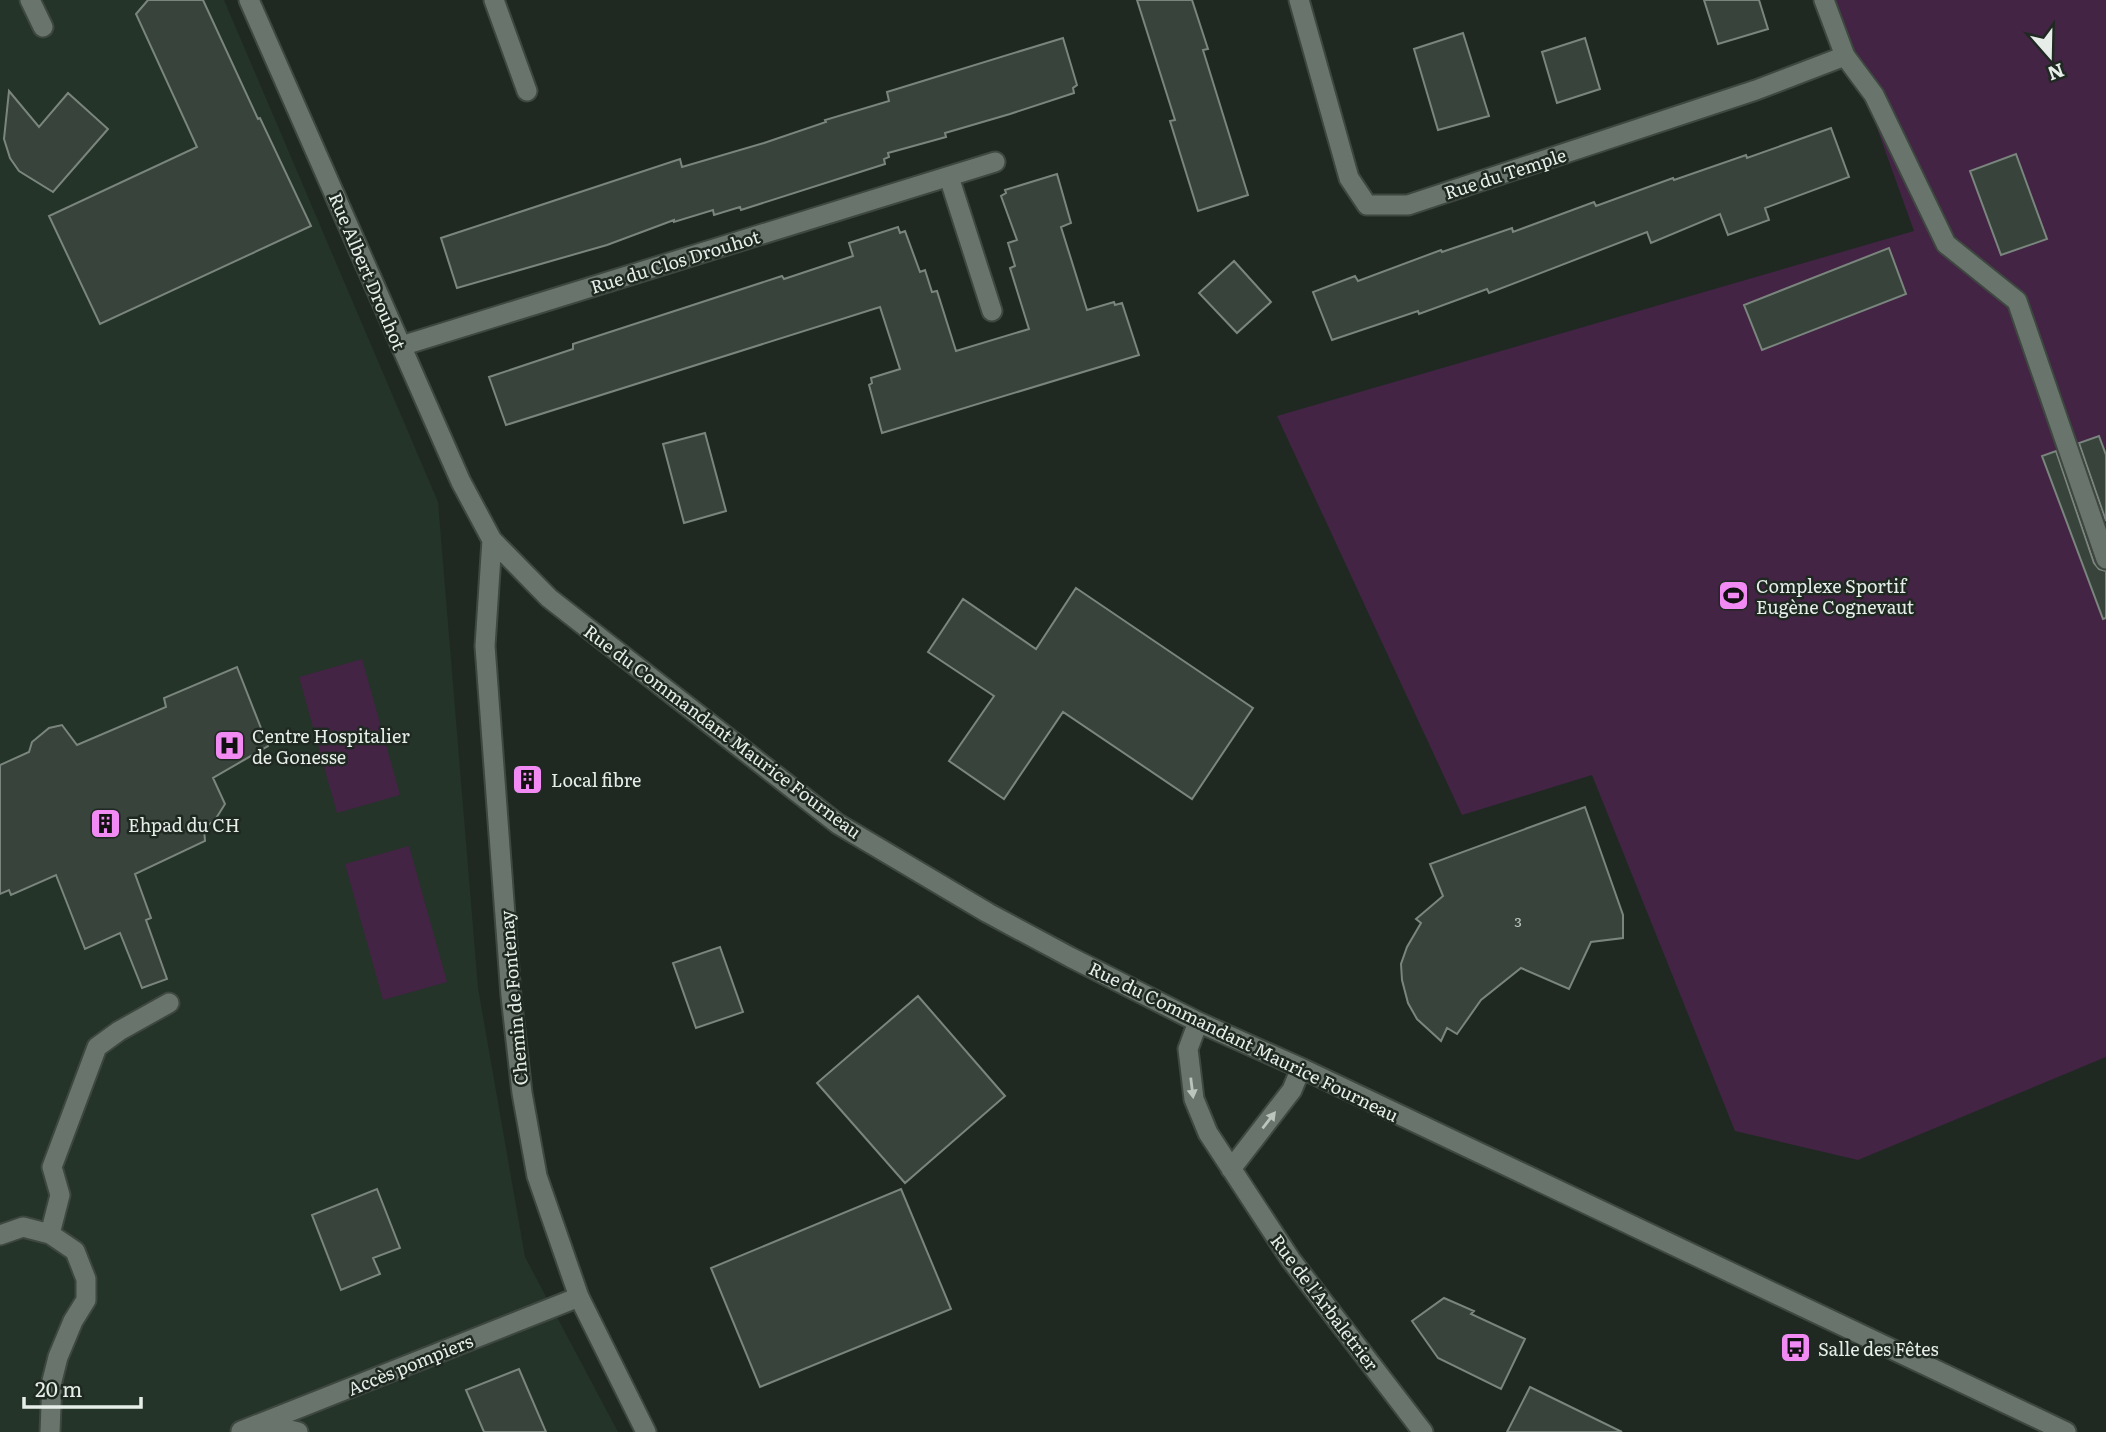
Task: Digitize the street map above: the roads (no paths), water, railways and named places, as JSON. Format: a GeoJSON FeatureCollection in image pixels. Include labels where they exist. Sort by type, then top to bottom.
{"type":"FeatureCollection","features":[{"type":"Feature","properties":{"kind":"street"},"geometry":{"type":"LineString","coordinates":[[30,0],[43,27]]}},
{"type":"Feature","properties":{"kind":"street","name":"Rue Albert Drouhot"},"geometry":{"type":"LineString","coordinates":[[249,0],[461,482],[492,540]]}},
{"type":"Feature","properties":{"kind":"street"},"geometry":{"type":"LineString","coordinates":[[494,0],[527,91]]}},
{"type":"Feature","properties":{"kind":"street","name":"Rue du Temple"},"geometry":{"type":"LineString","coordinates":[[1298,0],[1349,178],[1367,205],[1408,205],[1756,90],[1844,56]]}},
{"type":"Feature","properties":{"kind":"street"},"geometry":{"type":"LineString","coordinates":[[1824,0],[1844,56],[1874,95],[1946,244],[2017,302],[2106,559]]}},
{"type":"Feature","properties":{"kind":"street","name":"Rue du Clos Drouhot"},"geometry":{"type":"LineString","coordinates":[[401,346],[995,162]]}},
{"type":"Feature","properties":{"kind":"street"},"geometry":{"type":"LineString","coordinates":[[949,177],[992,312]]}},
{"type":"Feature","properties":{"kind":"street","name":"Rue du Commandant Maurice Fourneau"},"geometry":{"type":"LineString","coordinates":[[492,540],[549,598],[838,824],[988,913],[1198,1022],[1301,1068],[2066,1432]]}},
{"type":"Feature","properties":{"kind":"street","name":"Chemin de Fontenay"},"geometry":{"type":"LineString","coordinates":[[492,540],[485,646],[511,996],[522,1093],[537,1176],[579,1297],[646,1432]]}},
{"type":"Feature","properties":{"kind":"street"},"geometry":{"type":"LineString","coordinates":[[50,1234],[60,1195],[52,1167],[97,1047],[119,1031],[169,1003]]}},
{"type":"Feature","properties":{"kind":"street","name":"Rue de l'Arbaletrier"},"geometry":{"type":"LineString","coordinates":[[1198,1022],[1188,1049],[1194,1099],[1208,1133],[1291,1260],[1423,1432]]}},
{"type":"Feature","properties":{"kind":"street"},"geometry":{"type":"LineString","coordinates":[[1231,1169],[1292,1090],[1301,1068]]}},
{"type":"Feature","properties":{"kind":"street"},"geometry":{"type":"LineString","coordinates":[[0,1235],[23,1227],[50,1234],[75,1251],[86,1279],[86,1300],[73,1321],[58,1357],[52,1381],[50,1432]]}},
{"type":"Feature","properties":{"kind":"street","name":"Accès pompiers"},"geometry":{"type":"LineString","coordinates":[[241,1431],[579,1297]]}},
{"type":"Feature","properties":{"kind":"street"},"geometry":{"type":"LineString","coordinates":[[262,1423],[298,1432]]}},
{"type":"Feature","properties":{"kind":"place","name":"Complexe Sportif Eugène Cognevaut"},"geometry":{"type":"Point","coordinates":[1733,595]}},
{"type":"Feature","properties":{"kind":"place","name":"Centre Hospitalier de Gonesse"},"geometry":{"type":"Point","coordinates":[229,745]}},
{"type":"Feature","properties":{"kind":"place","name":"Local fibre"},"geometry":{"type":"Point","coordinates":[528,779]}},
{"type":"Feature","properties":{"kind":"place","name":"Ehpad du CH"},"geometry":{"type":"Point","coordinates":[105,824]}},
{"type":"Feature","properties":{"kind":"place","name":"Salle des Fêtes"},"geometry":{"type":"Point","coordinates":[1795,1348]}}]}
